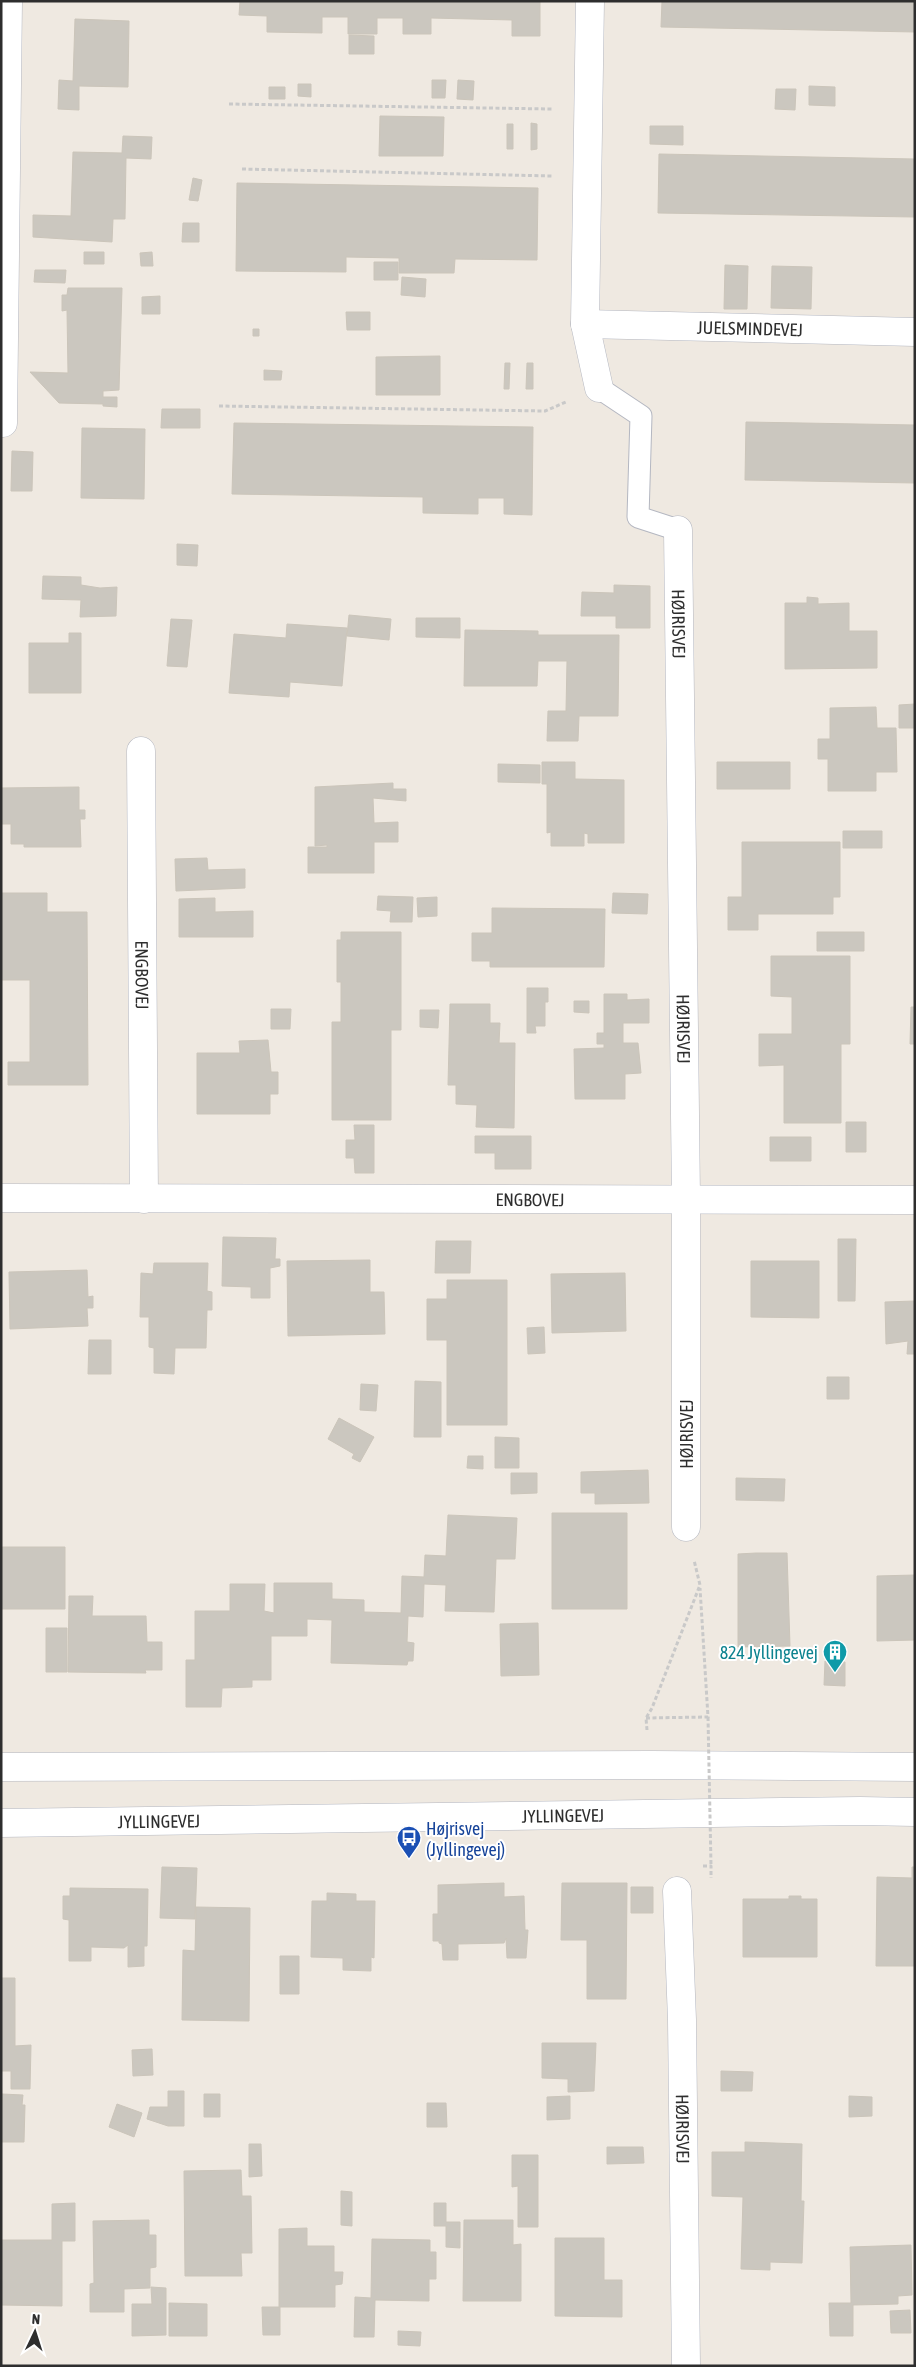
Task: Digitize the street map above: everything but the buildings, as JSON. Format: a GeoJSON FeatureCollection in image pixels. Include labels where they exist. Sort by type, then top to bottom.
{"type":"FeatureCollection","features":[{"type":"Feature","properties":{"kind":"street"},"geometry":{"type":"LineString","coordinates":[[3,423],[8,1]]}},
{"type":"Feature","properties":{"kind":"street"},"geometry":{"type":"LineString","coordinates":[[590,1],[585,324],[599,388]]}},
{"type":"Feature","properties":{"kind":"street","name":"JUELSMINDEVEJ"},"geometry":{"type":"LineString","coordinates":[[585,324],[915,332]]}},
{"type":"Feature","properties":{"kind":"street","name":"HØJRISVEJ"},"geometry":{"type":"LineString","coordinates":[[678,530],[686,1198],[686,1527]]}},
{"type":"Feature","properties":{"kind":"street","name":"ENGBOVEJ"},"geometry":{"type":"LineString","coordinates":[[141,751],[144,1199]]}},
{"type":"Feature","properties":{"kind":"street","name":"ENGBOVEJ"},"geometry":{"type":"LineString","coordinates":[[1,1198],[915,1200]]}},
{"type":"Feature","properties":{"kind":"street"},"geometry":{"type":"LineString","coordinates":[[1,1767],[651,1765],[915,1767]]}},
{"type":"Feature","properties":{"kind":"street","name":"JYLLINGEVEJ"},"geometry":{"type":"LineString","coordinates":[[1,1823],[860,1811],[915,1812]]}},
{"type":"Feature","properties":{"kind":"street","name":"HØJRISVEJ"},"geometry":{"type":"LineString","coordinates":[[677,1891],[682,2020],[686,2366]]}},
{"type":"Feature","properties":{"kind":"lane"},"geometry":{"type":"LineString","coordinates":[[599,388],[641,416],[638,517],[678,530]]}},
{"type":"Feature","properties":{"kind":"path"},"geometry":{"type":"LineString","coordinates":[[229,104],[588,109]]}},
{"type":"Feature","properties":{"kind":"path"},"geometry":{"type":"LineString","coordinates":[[242,169],[587,177]]}},
{"type":"Feature","properties":{"kind":"path"},"geometry":{"type":"LineString","coordinates":[[219,406],[545,411],[599,388]]}},
{"type":"Feature","properties":{"kind":"path"},"geometry":{"type":"LineString","coordinates":[[686,1527],[700,1585],[708,1717],[712,1866]]}},
{"type":"Feature","properties":{"kind":"path"},"geometry":{"type":"LineString","coordinates":[[651,1765],[646,1718],[652,1708],[700,1585]]}},
{"type":"Feature","properties":{"kind":"path"},"geometry":{"type":"LineString","coordinates":[[646,1718],[708,1717]]}},
{"type":"Feature","properties":{"kind":"place","name":"824 Jyllingevej"},"geometry":{"type":"Point","coordinates":[835,1673]}},
{"type":"Feature","properties":{"kind":"place","name":"Højrisvej (Jyllingevej)"},"geometry":{"type":"Point","coordinates":[409,1859]}}]}
